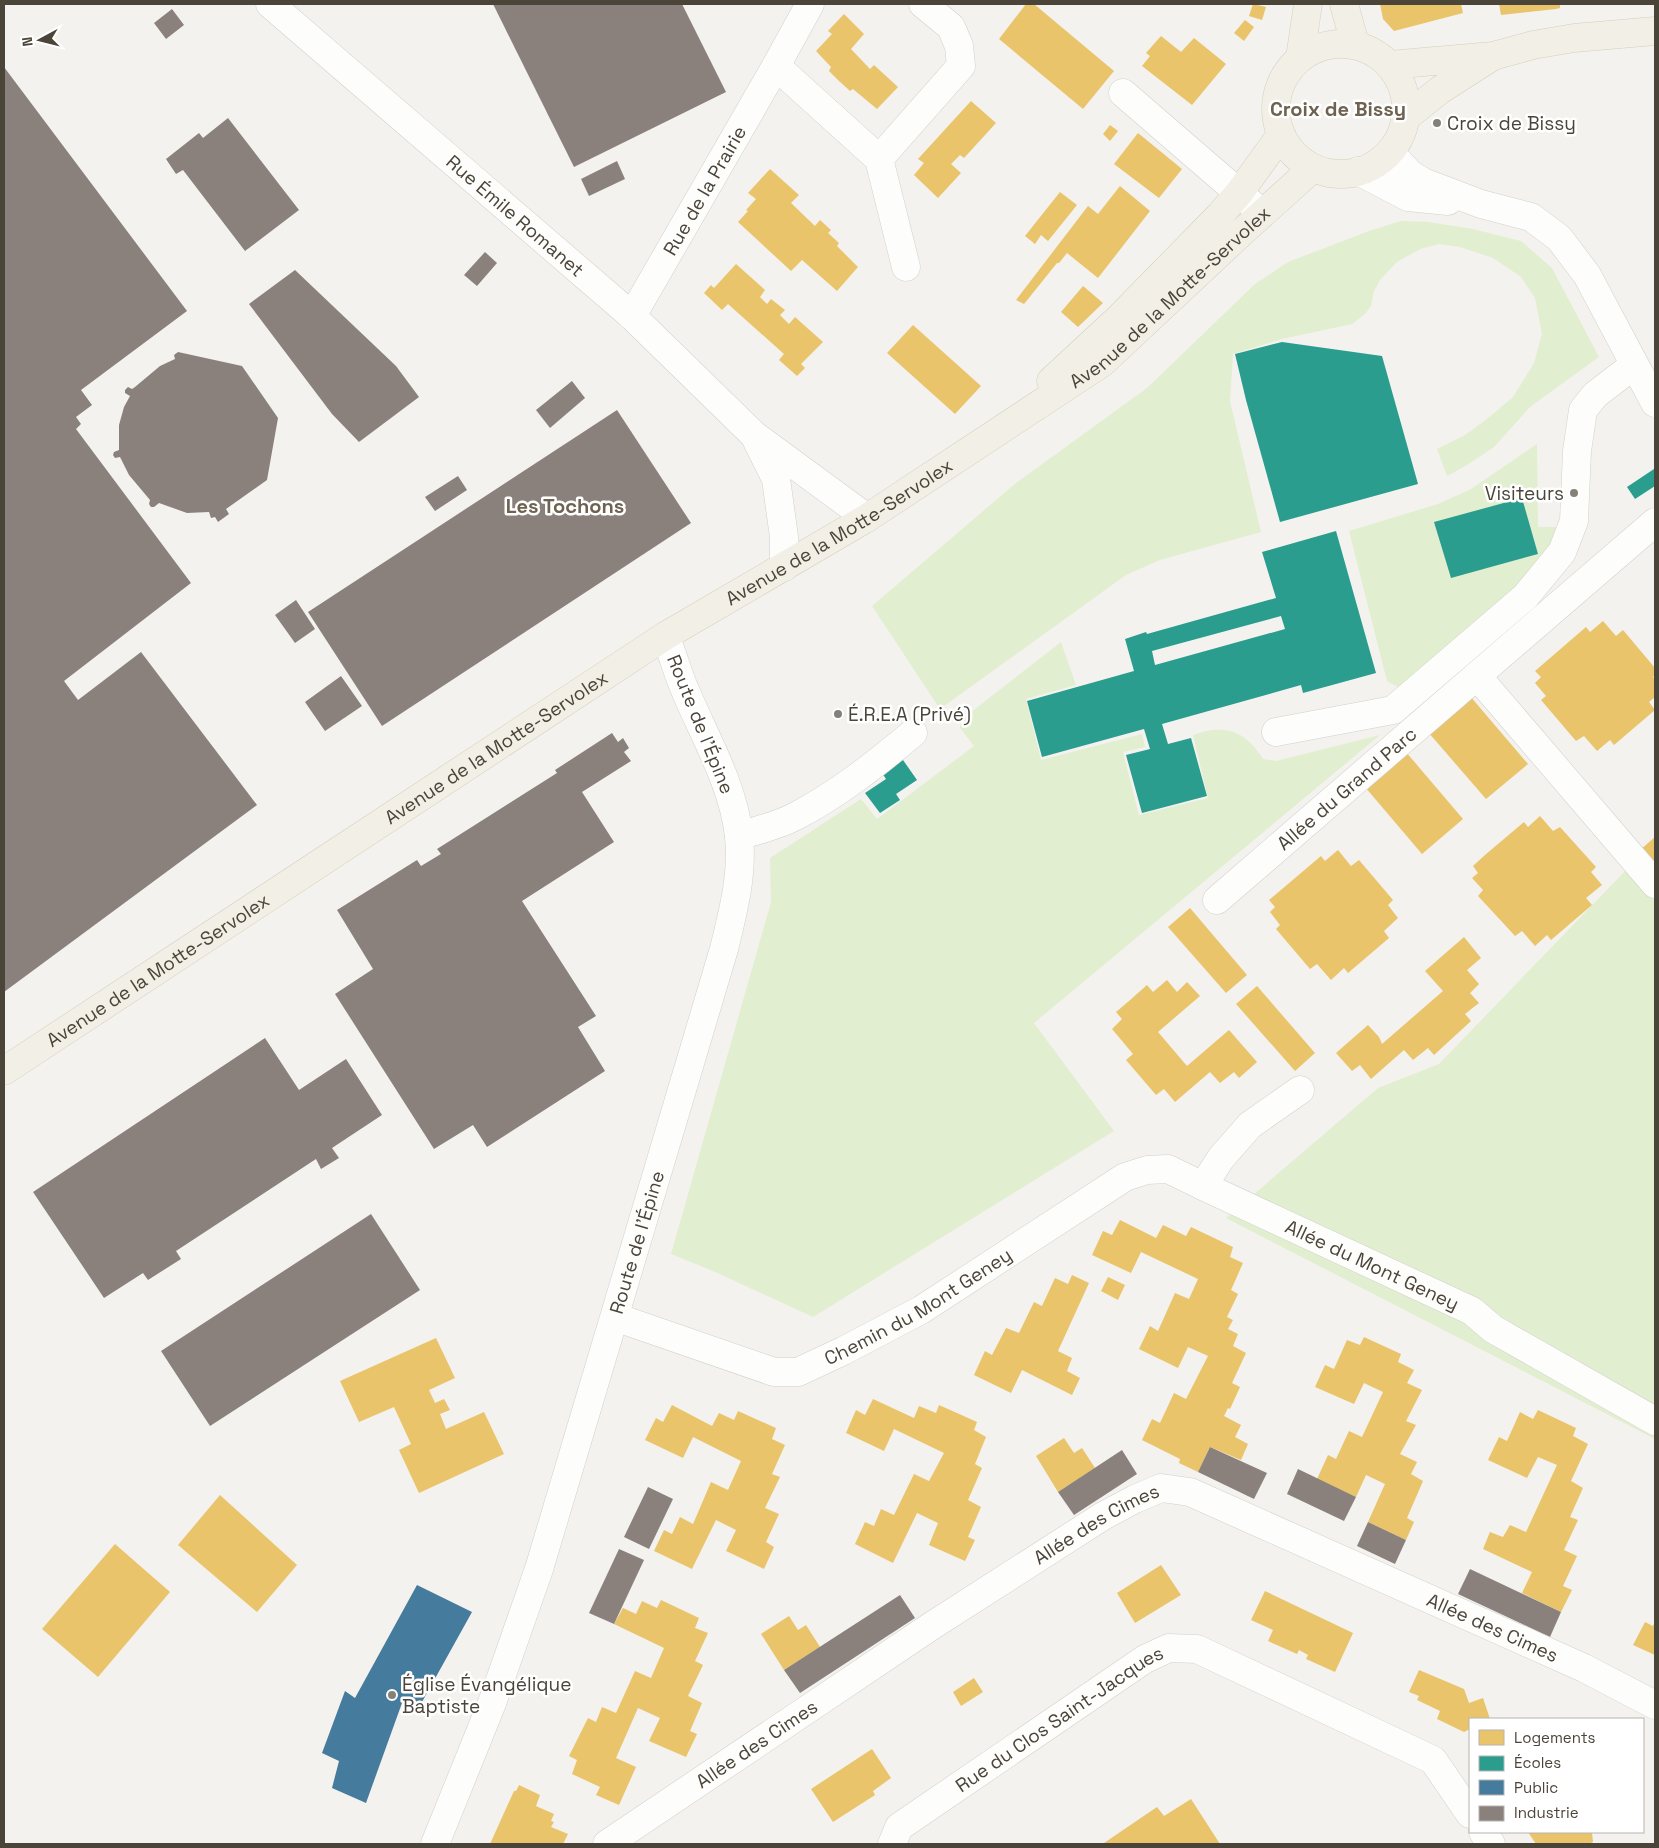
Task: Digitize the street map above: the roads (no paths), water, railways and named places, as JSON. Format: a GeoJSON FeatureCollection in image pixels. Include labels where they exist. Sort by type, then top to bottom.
{"type":"FeatureCollection","features":[{"type":"Feature","properties":{"kind":"main road"},"geometry":{"type":"LineString","coordinates":[[1300,58],[1308,4]]}},
{"type":"Feature","properties":{"kind":"main road"},"geometry":{"type":"LineString","coordinates":[[1344,4],[1355,44]]}},
{"type":"Feature","properties":{"kind":"main road"},"geometry":{"type":"LineString","coordinates":[[1390,65],[1493,56],[1533,45],[1574,38],[1655,31]]}},
{"type":"Feature","properties":{"kind":"main road"},"geometry":{"type":"LineString","coordinates":[[1355,44],[1374,52],[1390,65],[1403,90],[1405,118],[1402,132],[1390,152],[1376,164],[1358,171],[1335,174],[1313,168],[1295,154],[1281,135],[1276,114],[1277,93],[1286,74],[1300,58],[1326,45],[1355,44]]}},
{"type":"Feature","properties":{"kind":"main road"},"geometry":{"type":"LineString","coordinates":[[1405,118],[1440,90],[1493,56]]}},
{"type":"Feature","properties":{"kind":"main road","name":"Avenue de la Motte-Servolex"},"geometry":{"type":"LineString","coordinates":[[995,432],[1118,319],[1239,193],[1281,135]]}},
{"type":"Feature","properties":{"kind":"main road","name":"Avenue de la Motte-Servolex"},"geometry":{"type":"LineString","coordinates":[[4,1071],[665,636],[867,518],[1102,363],[1262,213],[1313,168]]}},
{"type":"Feature","properties":{"kind":"street","name":"Rue Émile Romanet"},"geometry":{"type":"LineString","coordinates":[[270,4],[632,316],[754,436],[867,518]]}},
{"type":"Feature","properties":{"kind":"street","name":"Rue de la Prairie"},"geometry":{"type":"LineString","coordinates":[[632,316],[810,4]]}},
{"type":"Feature","properties":{"kind":"street"},"geometry":{"type":"LineString","coordinates":[[879,159],[961,66],[959,46],[951,27],[923,4]]}},
{"type":"Feature","properties":{"kind":"street"},"geometry":{"type":"LineString","coordinates":[[776,66],[879,159],[906,267]]}},
{"type":"Feature","properties":{"kind":"street"},"geometry":{"type":"LineString","coordinates":[[1123,94],[1262,213]]}},
{"type":"Feature","properties":{"kind":"street"},"geometry":{"type":"LineString","coordinates":[[1390,152],[1410,174],[1423,182],[1481,204],[1532,217],[1559,238],[1587,275],[1655,401]]}},
{"type":"Feature","properties":{"kind":"street"},"geometry":{"type":"LineString","coordinates":[[1358,171],[1408,197],[1481,204]]}},
{"type":"Feature","properties":{"kind":"street"},"geometry":{"type":"LineString","coordinates":[[1276,732],[1393,710],[1525,597],[1562,552],[1574,521],[1577,451],[1583,410],[1595,395],[1634,365]]}},
{"type":"Feature","properties":{"kind":"street","name":"Rue Émile Romanet"},"geometry":{"type":"LineString","coordinates":[[754,436],[776,479],[784,537],[784,567]]}},
{"type":"Feature","properties":{"kind":"street","name":"Allée du Grand Parc"},"geometry":{"type":"LineString","coordinates":[[1216,900],[1655,522]]}},
{"type":"Feature","properties":{"kind":"street","name":"Route de l'Épine"},"geometry":{"type":"LineString","coordinates":[[435,1844],[492,1703],[539,1569],[737,897],[740,867],[739,836],[730,790],[684,688],[665,636]]}},
{"type":"Feature","properties":{"kind":"street"},"geometry":{"type":"LineString","coordinates":[[1477,676],[1655,884]]}},
{"type":"Feature","properties":{"kind":"street"},"geometry":{"type":"LineString","coordinates":[[739,836],[792,818],[871,768],[913,733]]}},
{"type":"Feature","properties":{"kind":"street"},"geometry":{"type":"LineString","coordinates":[[1203,1186],[1221,1158],[1250,1125],[1300,1090]]}},
{"type":"Feature","properties":{"kind":"street","name":"Chemin du Mont Geney"},"geometry":{"type":"LineString","coordinates":[[614,1317],[774,1372],[798,1372],[921,1310],[1125,1177],[1147,1170],[1168,1169],[1203,1186]]}},
{"type":"Feature","properties":{"kind":"street","name":"Allée du Mont Geney"},"geometry":{"type":"LineString","coordinates":[[1203,1186],[1472,1310],[1493,1328],[1655,1422]]}},
{"type":"Feature","properties":{"kind":"street","name":"Allée des Cimes"},"geometry":{"type":"LineString","coordinates":[[606,1844],[941,1619],[1103,1516],[1161,1488],[1190,1492],[1584,1668],[1655,1705]]}},
{"type":"Feature","properties":{"kind":"street","name":"Rue du Clos Saint-Jacques"},"geometry":{"type":"LineString","coordinates":[[892,1844],[899,1827],[1145,1659],[1169,1648],[1197,1649],[1433,1760],[1469,1813]]}},
{"type":"Feature","properties":{"kind":"street"},"geometry":{"type":"LineString","coordinates":[[1484,1833],[1491,1844]]}},
{"type":"Feature","properties":{"kind":"place","name":"Croix de Bissy"},"geometry":{"type":"Point","coordinates":[1437,123]}},
{"type":"Feature","properties":{"kind":"place","name":"Visiteurs"},"geometry":{"type":"Point","coordinates":[1574,493]}},
{"type":"Feature","properties":{"kind":"place","name":"É.R.E.A (Privé)"},"geometry":{"type":"Point","coordinates":[838,714]}},
{"type":"Feature","properties":{"kind":"place","name":"Église Évangélique Baptiste"},"geometry":{"type":"Point","coordinates":[392,1695]}},
{"type":"Feature","properties":{"kind":"district","name":"Croix de Bissy"},"geometry":{"type":"Point","coordinates":[1338,109]}},
{"type":"Feature","properties":{"kind":"district","name":"Les Tochons"},"geometry":{"type":"Point","coordinates":[565,506]}}]}
